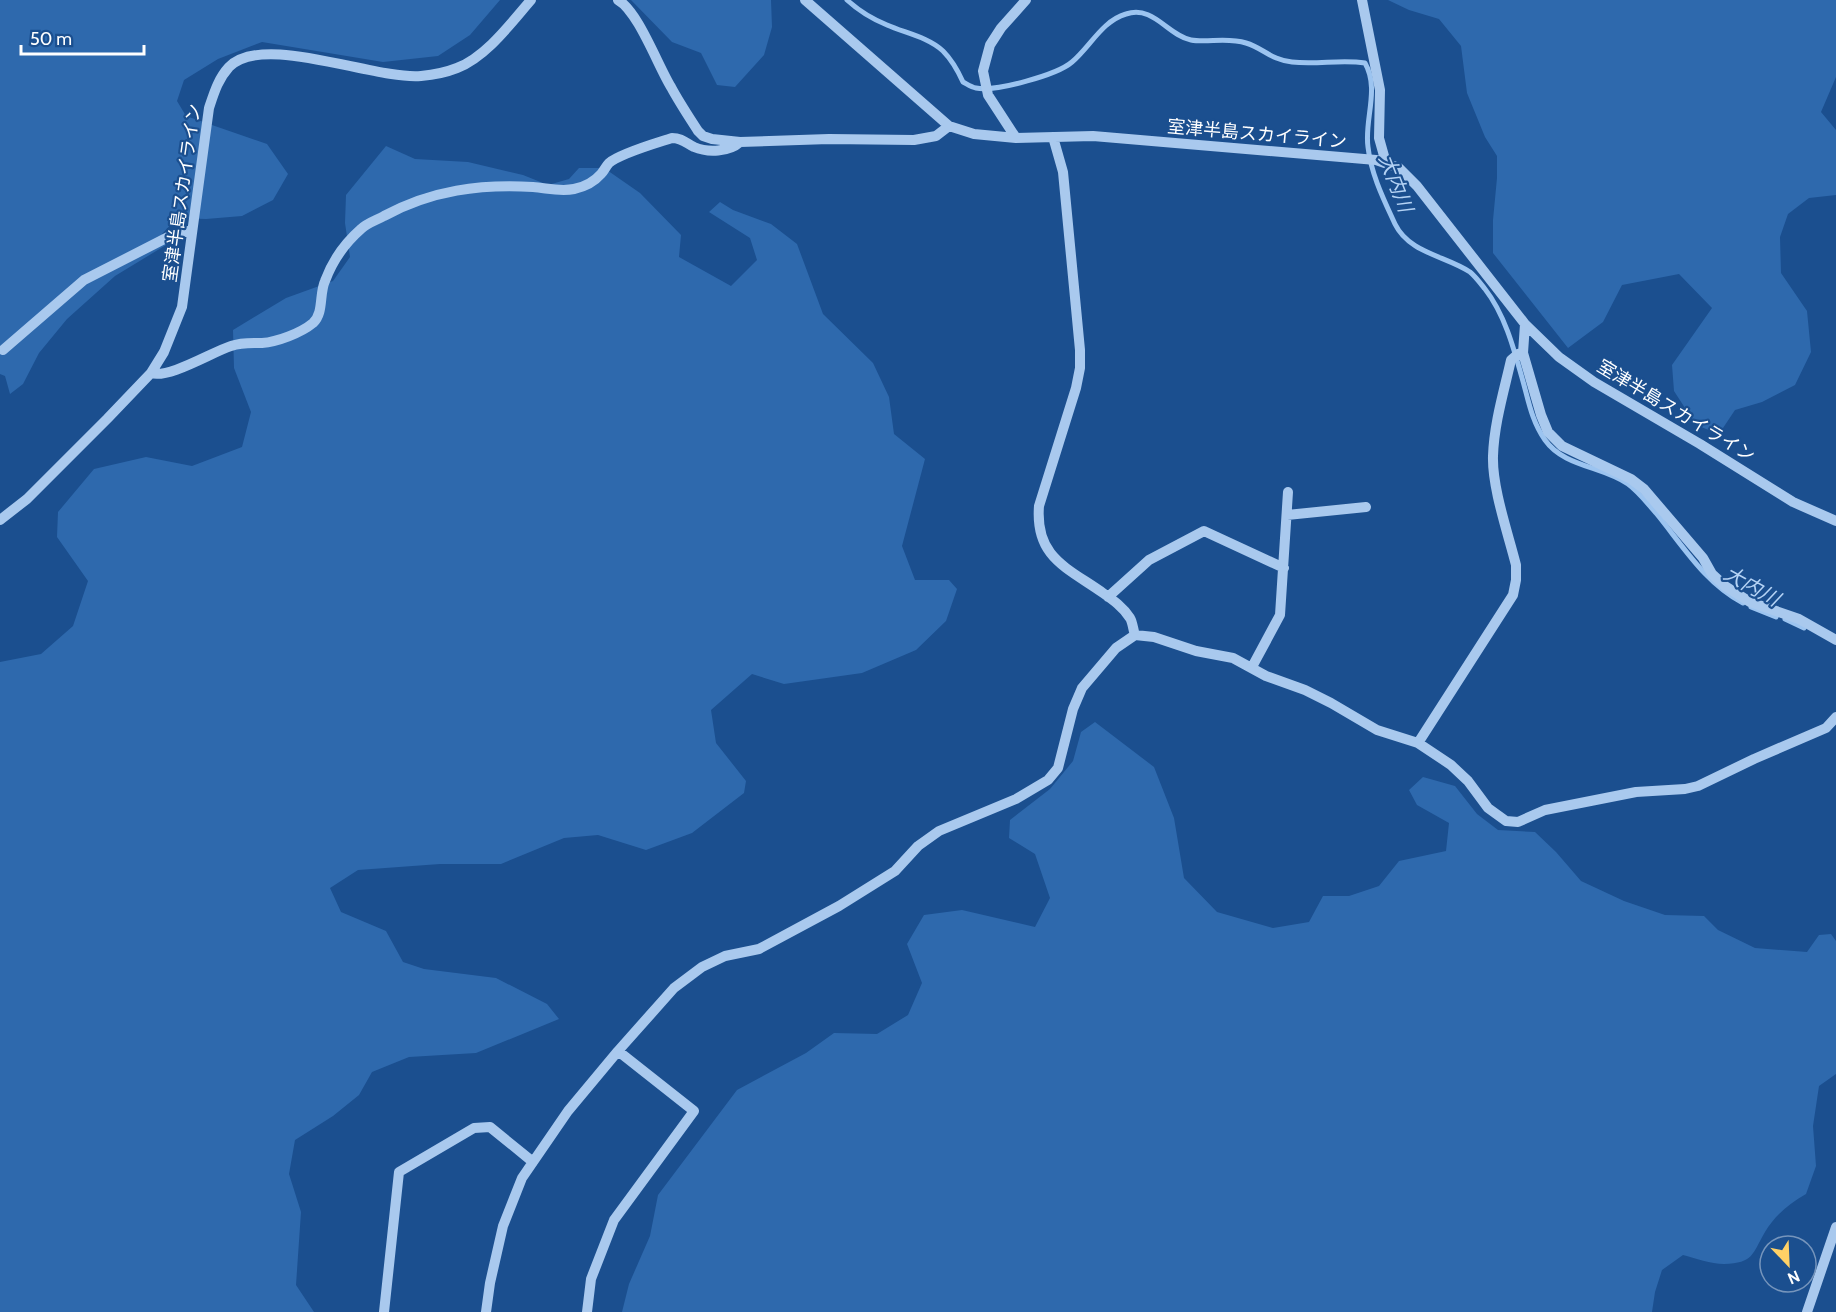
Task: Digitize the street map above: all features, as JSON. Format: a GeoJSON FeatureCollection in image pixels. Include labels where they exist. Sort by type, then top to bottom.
{"type":"FeatureCollection","features":[{"type":"Feature","properties":{"kind":"street","name":"室津半島スカイライン"},"geometry":{"type":"LineString","coordinates":[[0,520],[27,499],[151,373],[164,352],[182,307],[209,108],[219,81],[230,66],[247,57],[273,53],[389,74],[421,76],[459,67],[491,45],[531,0]]}},
{"type":"Feature","properties":{"kind":"street"},"geometry":{"type":"LineString","coordinates":[[618,0],[623,3],[638,25],[671,88],[703,136],[740,142],[829,139],[914,140],[936,136],[949,126]]}},
{"type":"Feature","properties":{"kind":"street","name":"室津半島スカイライン"},"geometry":{"type":"LineString","coordinates":[[805,0],[949,126],[974,134],[1016,138],[1092,136],[1376,160],[1399,168],[1417,186],[1525,324],[1559,357],[1594,382],[1793,502],[1836,521]]}},
{"type":"Feature","properties":{"kind":"street"},"geometry":{"type":"LineString","coordinates":[[1016,138],[988,95],[983,71],[990,45],[1001,28],[1026,0]]}},
{"type":"Feature","properties":{"kind":"street"},"geometry":{"type":"LineString","coordinates":[[1362,0],[1380,90],[1379,138],[1386,163]]}},
{"type":"Feature","properties":{"kind":"street"},"geometry":{"type":"LineString","coordinates":[[1053,137],[1063,172],[1080,368],[1076,388],[1039,506],[1037,523],[1042,539],[1052,557],[1121,607],[1131,620],[1135,636]]}},
{"type":"Feature","properties":{"kind":"street"},"geometry":{"type":"LineString","coordinates":[[151,373],[157,375],[169,372],[232,345],[245,342],[271,342],[302,330],[320,315],[324,283],[333,262],[362,228],[398,208],[433,194],[456,189],[480,188],[573,189],[590,183],[602,174],[609,163],[672,138],[680,138],[705,151],[728,149],[740,142]]}},
{"type":"Feature","properties":{"kind":"street"},"geometry":{"type":"LineString","coordinates":[[3,350],[84,280],[172,235],[192,231]]}},
{"type":"Feature","properties":{"kind":"street"},"geometry":{"type":"LineString","coordinates":[[1418,743],[1513,595],[1516,565],[1494,475],[1493,455],[1497,426],[1525,324]]}},
{"type":"Feature","properties":{"kind":"street"},"geometry":{"type":"LineString","coordinates":[[1518,354],[1548,432],[1562,446],[1631,479],[1644,489],[1703,558],[1712,574],[1725,586],[1750,602],[1799,620],[1836,640]]}},
{"type":"Feature","properties":{"kind":"street"},"geometry":{"type":"LineString","coordinates":[[1252,667],[1280,615],[1288,492]]}},
{"type":"Feature","properties":{"kind":"street"},"geometry":{"type":"LineString","coordinates":[[1287,515],[1366,507]]}},
{"type":"Feature","properties":{"kind":"street"},"geometry":{"type":"LineString","coordinates":[[1108,597],[1149,560],[1204,531],[1284,568]]}},
{"type":"Feature","properties":{"kind":"street"},"geometry":{"type":"LineString","coordinates":[[486,1312],[503,1226],[522,1178],[568,1112],[674,988],[702,967],[725,957],[759,949],[839,906],[895,871],[918,846],[939,831],[1016,800],[1048,780],[1058,768],[1073,710],[1082,688],[1116,648],[1135,636],[1154,637],[1196,651],[1233,658],[1266,676],[1305,690],[1377,730],[1418,743],[1451,765],[1468,781],[1488,808],[1506,821],[1518,822],[1545,810],[1636,792],[1698,786],[1754,759],[1826,729],[1836,717]]}},
{"type":"Feature","properties":{"kind":"street"},"geometry":{"type":"LineString","coordinates":[[587,1312],[591,1279],[614,1220],[694,1111],[618,1051]]}},
{"type":"Feature","properties":{"kind":"street"},"geometry":{"type":"LineString","coordinates":[[384,1312],[399,1172],[474,1128],[490,1127],[533,1162]]}},
{"type":"Feature","properties":{"kind":"street"},"geometry":{"type":"LineString","coordinates":[[1807,1312],[1836,1227]]}},
{"type":"Feature","properties":{"kind":"shaded area"},"geometry":{"type":"Polygon","coordinates":[[[0,0],[500,0],[470,35],[438,56],[383,62],[262,42],[218,59],[184,80],[177,101],[186,116],[267,144],[288,174],[273,200],[242,216],[206,219],[177,218],[162,234],[166,245],[115,276],[67,319],[39,353],[23,384],[10,394],[5,376],[0,374],[0,0]]]}},
{"type":"Feature","properties":{"kind":"shaded area"},"geometry":{"type":"Polygon","coordinates":[[[631,0],[771,0],[772,27],[764,55],[735,87],[717,85],[701,53],[672,42],[631,0]]]}},
{"type":"Feature","properties":{"kind":"shaded area"},"geometry":{"type":"Polygon","coordinates":[[[1388,0],[1836,0],[1836,77],[1821,112],[1836,130],[1836,195],[1809,198],[1788,214],[1780,237],[1781,273],[1807,311],[1811,352],[1795,385],[1762,402],[1735,410],[1719,434],[1696,425],[1674,391],[1672,365],[1712,308],[1679,274],[1622,285],[1603,322],[1568,348],[1493,253],[1497,156],[1485,137],[1467,93],[1461,46],[1439,19],[1409,10],[1388,0]]]}},
{"type":"Feature","properties":{"kind":"shaded area"},"geometry":{"type":"Polygon","coordinates":[[[386,146],[415,159],[468,162],[523,175],[548,185],[569,179],[579,168],[604,168],[640,193],[681,235],[679,257],[731,286],[757,260],[750,238],[709,212],[720,202],[733,210],[771,224],[797,244],[823,314],[873,363],[889,397],[894,434],[925,459],[902,546],[915,580],[949,580],[957,589],[946,621],[916,650],[862,673],[784,684],[752,674],[711,710],[716,743],[746,781],[744,793],[692,833],[646,850],[598,835],[564,838],[501,864],[440,864],[358,870],[330,888],[341,912],[386,931],[403,962],[424,969],[496,978],[547,1004],[559,1019],[476,1053],[409,1057],[372,1072],[359,1095],[333,1116],[295,1140],[289,1174],[301,1212],[296,1285],[314,1312],[0,1312],[0,662],[41,654],[73,626],[88,581],[57,537],[58,512],[94,469],[146,457],[192,466],[242,447],[251,412],[234,368],[233,330],[286,298],[333,281],[350,257],[345,223],[346,195],[386,146]]]}},
{"type":"Feature","properties":{"kind":"shaded area"},"geometry":{"type":"Polygon","coordinates":[[[1095,722],[1154,767],[1174,818],[1184,878],[1217,912],[1273,928],[1309,922],[1323,896],[1349,896],[1379,886],[1399,861],[1446,851],[1449,823],[1417,805],[1409,790],[1423,777],[1455,786],[1477,814],[1498,830],[1535,832],[1581,881],[1624,901],[1665,915],[1704,916],[1718,930],[1755,948],[1807,952],[1819,935],[1831,934],[1836,941],[1836,1074],[1819,1086],[1813,1126],[1816,1166],[1806,1194],[1778,1215],[1764,1234],[1758,1234],[1758,1245],[1747,1259],[1741,1262],[1719,1264],[1683,1255],[1662,1270],[1652,1312],[622,1312],[629,1284],[650,1236],[658,1195],[737,1090],[806,1053],[834,1033],[877,1034],[908,1015],[922,983],[907,944],[924,915],[962,910],[1035,927],[1050,898],[1035,854],[1009,838],[1010,820],[1050,789],[1073,761],[1081,732],[1095,722]]]}},
{"type":"Feature","properties":{"kind":"waterway","name":"大内川"},"geometry":{"type":"LineString","coordinates":[[847,0],[876,20],[937,46],[952,62],[963,82],[976,88],[1011,85],[1064,67],[1079,56],[1110,22],[1136,12],[1153,17],[1175,33],[1191,40],[1239,41],[1285,61],[1365,63],[1371,83],[1368,147],[1378,187],[1395,224],[1409,241],[1470,272],[1485,289],[1504,323],[1532,413],[1545,440],[1562,456],[1607,473],[1632,487],[1706,574],[1729,595],[1743,603]]}},
{"type":"Feature","properties":{"kind":"waterway","name":"大内川"},"geometry":{"type":"LineString","coordinates":[[1751,607],[1776,617]]}},
{"type":"Feature","properties":{"kind":"waterway","name":"大内川"},"geometry":{"type":"LineString","coordinates":[[1785,619],[1804,628]]}}]}
